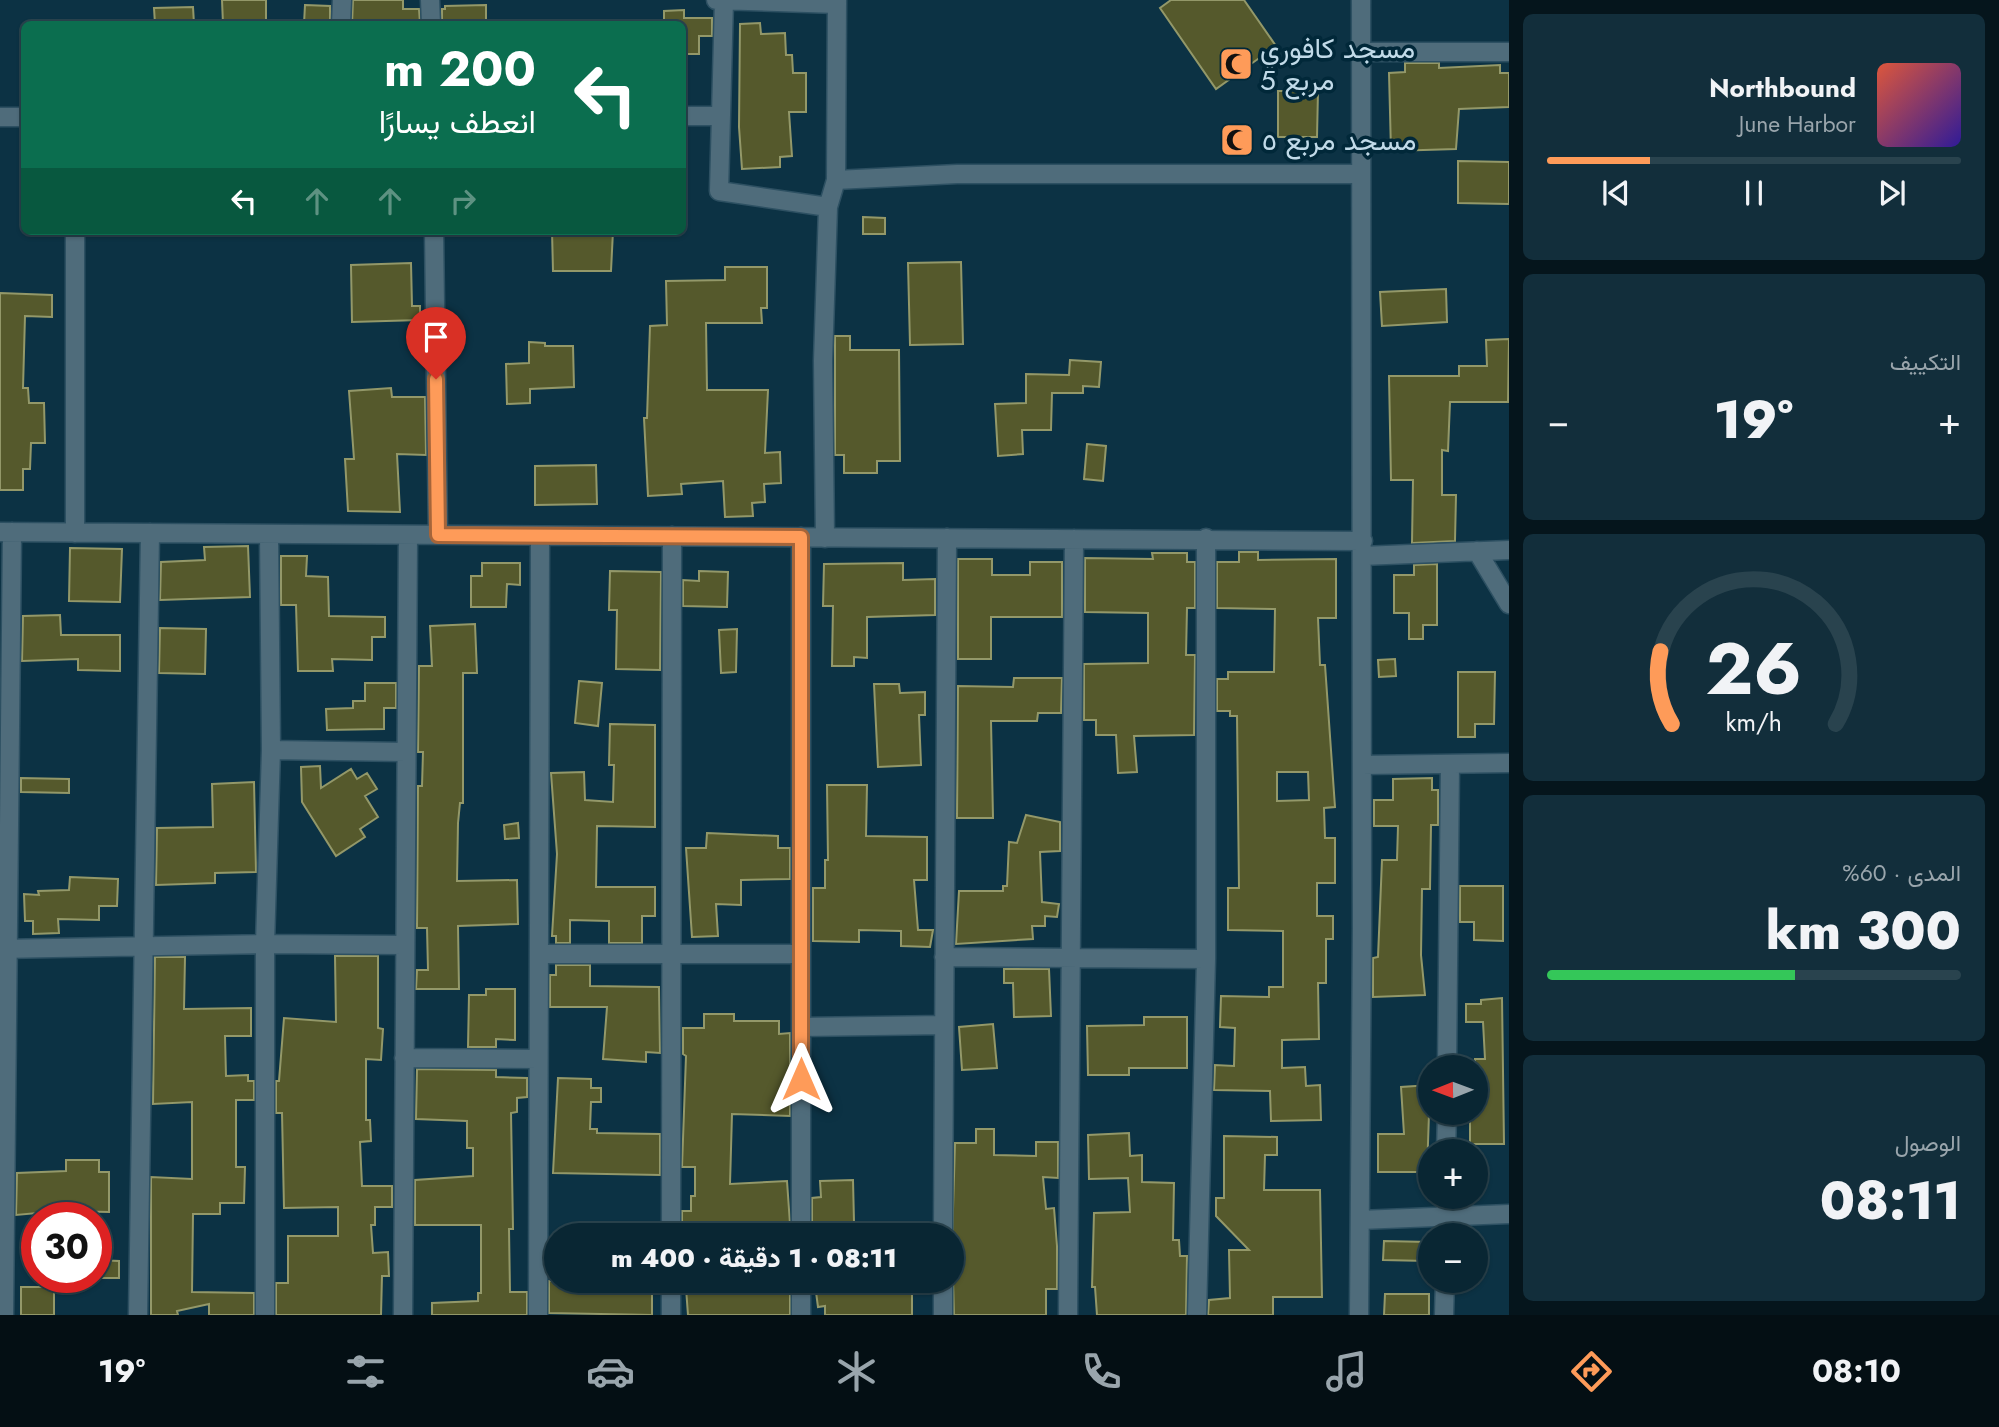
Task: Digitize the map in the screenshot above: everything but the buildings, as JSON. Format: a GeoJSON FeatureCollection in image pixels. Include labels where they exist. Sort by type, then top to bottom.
{"type":"FeatureCollection","features":[{"type":"Feature","properties":{"kind":"street"},"geometry":{"type":"LineString","coordinates":[[341,21],[342,0]]}},
{"type":"Feature","properties":{"kind":"street"},"geometry":{"type":"LineString","coordinates":[[430,0],[431,21]]}},
{"type":"Feature","properties":{"kind":"street"},"geometry":{"type":"LineString","coordinates":[[716,0],[837,2],[836,180],[828,207],[823,361],[825,538]]}},
{"type":"Feature","properties":{"kind":"street"},"geometry":{"type":"LineString","coordinates":[[724,0],[719,191],[828,207]]}},
{"type":"Feature","properties":{"kind":"street"},"geometry":{"type":"LineString","coordinates":[[1359,1315],[1363,548],[1362,0]]}},
{"type":"Feature","properties":{"kind":"street"},"geometry":{"type":"LineString","coordinates":[[1362,51],[1509,52]]}},
{"type":"Feature","properties":{"kind":"street"},"geometry":{"type":"LineString","coordinates":[[686,116],[721,116]]}},
{"type":"Feature","properties":{"kind":"street"},"geometry":{"type":"LineString","coordinates":[[0,117],[21,117]]}},
{"type":"Feature","properties":{"kind":"street"},"geometry":{"type":"LineString","coordinates":[[836,180],[957,174],[1361,174]]}},
{"type":"Feature","properties":{"kind":"street"},"geometry":{"type":"LineString","coordinates":[[75,235],[75,533]]}},
{"type":"Feature","properties":{"kind":"street"},"geometry":{"type":"LineString","coordinates":[[434,235],[438,535]]}},
{"type":"Feature","properties":{"kind":"street"},"geometry":{"type":"LineString","coordinates":[[4,1315],[6,532],[1206,538],[1363,548],[1509,550]]}},
{"type":"Feature","properties":{"kind":"street"},"geometry":{"type":"LineString","coordinates":[[138,1315],[141,948],[150,533]]}},
{"type":"Feature","properties":{"kind":"street"},"geometry":{"type":"LineString","coordinates":[[265,1315],[265,944],[271,750],[270,534]]}},
{"type":"Feature","properties":{"kind":"street"},"geometry":{"type":"LineString","coordinates":[[403,1315],[408,535]]}},
{"type":"Feature","properties":{"kind":"street"},"geometry":{"type":"LineString","coordinates":[[538,1315],[540,536]]}},
{"type":"Feature","properties":{"kind":"street"},"geometry":{"type":"LineString","coordinates":[[671,1223],[672,536]]}},
{"type":"Feature","properties":{"kind":"street"},"geometry":{"type":"LineString","coordinates":[[801,537],[801,1223]]}},
{"type":"Feature","properties":{"kind":"street"},"geometry":{"type":"LineString","coordinates":[[943,1223],[947,538]]}},
{"type":"Feature","properties":{"kind":"street"},"geometry":{"type":"LineString","coordinates":[[1197,1315],[1206,959],[1206,538]]}},
{"type":"Feature","properties":{"kind":"street"},"geometry":{"type":"LineString","coordinates":[[1068,1315],[1074,539]]}},
{"type":"Feature","properties":{"kind":"street"},"geometry":{"type":"LineString","coordinates":[[1476,551],[1509,604]]}},
{"type":"Feature","properties":{"kind":"street"},"geometry":{"type":"LineString","coordinates":[[271,750],[405,752]]}},
{"type":"Feature","properties":{"kind":"street"},"geometry":{"type":"LineString","coordinates":[[1362,765],[1509,763]]}},
{"type":"Feature","properties":{"kind":"street"},"geometry":{"type":"LineString","coordinates":[[1447,1055],[1450,764]]}},
{"type":"Feature","properties":{"kind":"street"},"geometry":{"type":"LineString","coordinates":[[4,949],[265,944],[404,945]]}},
{"type":"Feature","properties":{"kind":"street"},"geometry":{"type":"LineString","coordinates":[[539,954],[801,954]]}},
{"type":"Feature","properties":{"kind":"street"},"geometry":{"type":"LineString","coordinates":[[944,957],[1206,959]]}},
{"type":"Feature","properties":{"kind":"street"},"geometry":{"type":"LineString","coordinates":[[801,1027],[944,1025]]}},
{"type":"Feature","properties":{"kind":"street"},"geometry":{"type":"LineString","coordinates":[[404,1058],[538,1059]]}},
{"type":"Feature","properties":{"kind":"street"},"geometry":{"type":"LineString","coordinates":[[1446,1209],[1446,1223]]}},
{"type":"Feature","properties":{"kind":"street"},"geometry":{"type":"LineString","coordinates":[[1360,1220],[1509,1214]]}},
{"type":"Feature","properties":{"kind":"street"},"geometry":{"type":"LineString","coordinates":[[671,1293],[671,1315]]}},
{"type":"Feature","properties":{"kind":"street"},"geometry":{"type":"LineString","coordinates":[[801,1293],[801,1315]]}},
{"type":"Feature","properties":{"kind":"street"},"geometry":{"type":"LineString","coordinates":[[943,1293],[943,1315]]}},
{"type":"Feature","properties":{"kind":"street"},"geometry":{"type":"LineString","coordinates":[[1444,1315],[1445,1293]]}},
{"type":"Feature","properties":{"kind":"place","name":"مسجد كافوري مربع 5"},"geometry":{"type":"Point","coordinates":[1236,64]}},
{"type":"Feature","properties":{"kind":"place","name":"مسجد مربع ٥"},"geometry":{"type":"Point","coordinates":[1237,140]}},
{"type":"Feature","properties":{"kind":"route"},"geometry":{"type":"LineString","coordinates":[[436,379],[438,535],[801,537],[801,1079]]}}]}
